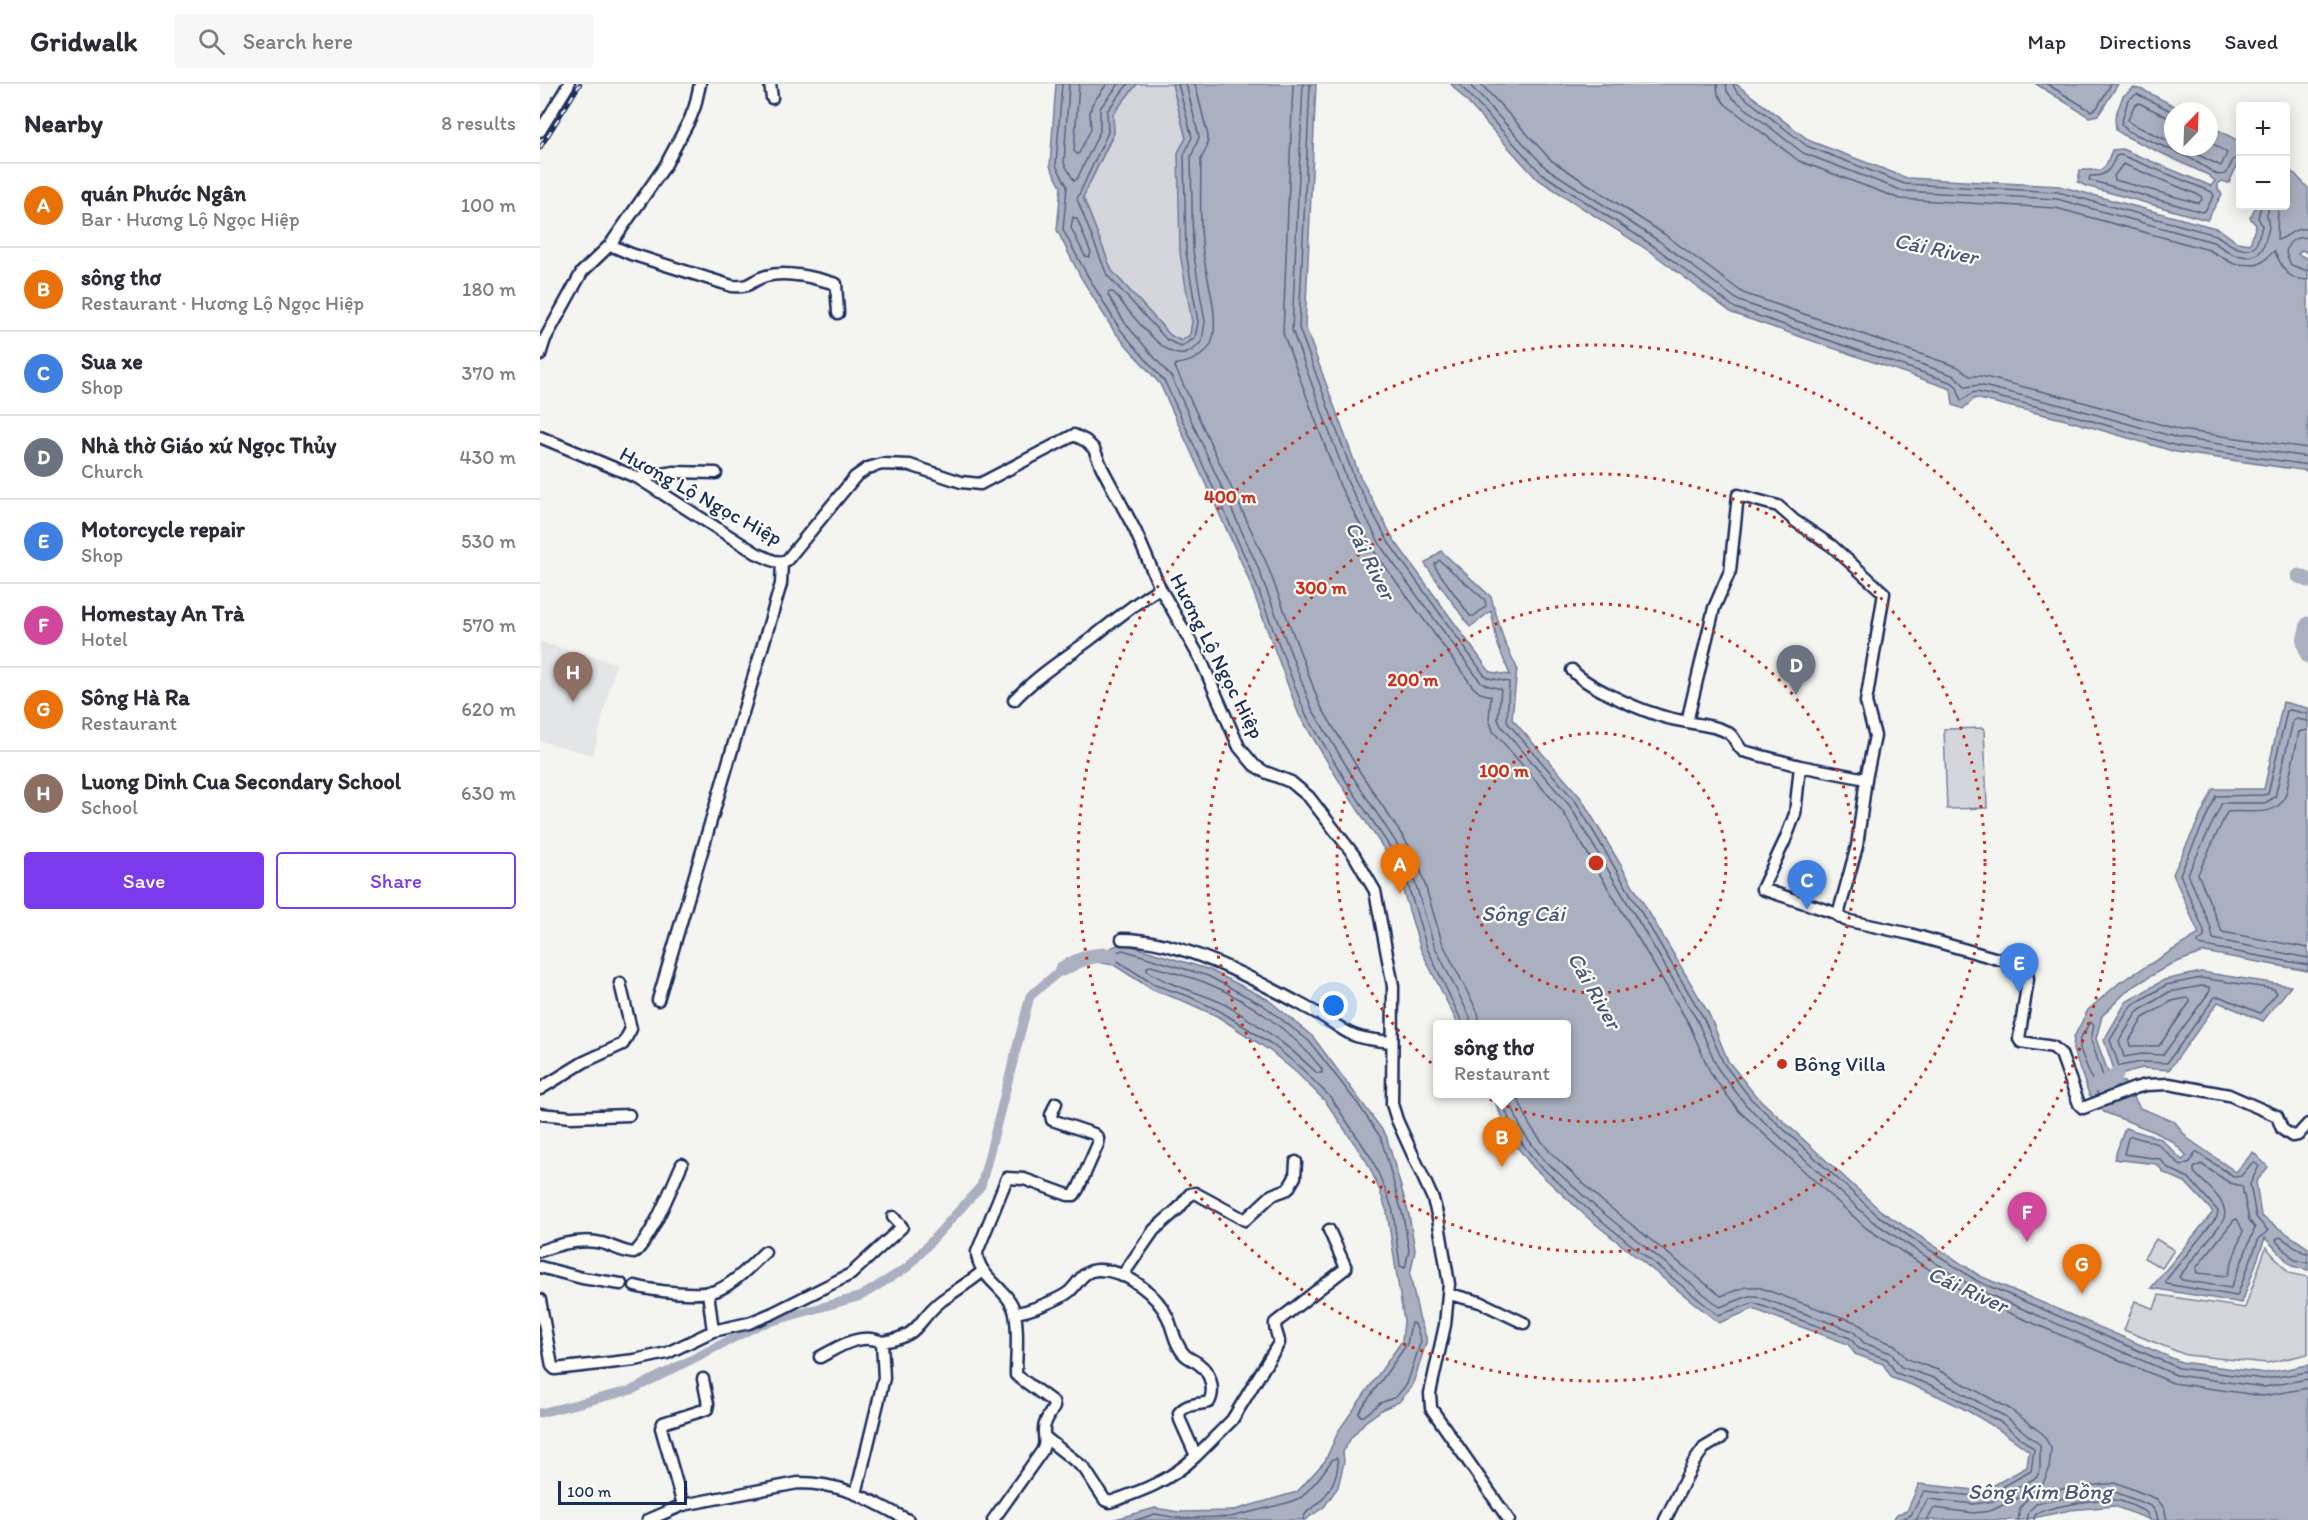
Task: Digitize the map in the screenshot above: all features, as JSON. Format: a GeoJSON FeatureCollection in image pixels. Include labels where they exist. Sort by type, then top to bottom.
{"type":"FeatureCollection","features":[{"type":"Feature","properties":{"kind":"street"},"geometry":{"type":"LineString","coordinates":[[540,131],[569,84]]}},
{"type":"Feature","properties":{"kind":"street"},"geometry":{"type":"LineString","coordinates":[[540,355],[550,330],[582,272],[610,245],[665,166],[696,106],[700,84]]}},
{"type":"Feature","properties":{"kind":"street"},"geometry":{"type":"LineString","coordinates":[[770,84],[772,98]]}},
{"type":"Feature","properties":{"kind":"street"},"geometry":{"type":"LineString","coordinates":[[610,245],[631,255],[732,286],[744,287],[763,276],[784,274],[836,284],[838,313]]}},
{"type":"Feature","properties":{"kind":"street","name":"Hương Lộ Ngọc Hiệp"},"geometry":{"type":"LineString","coordinates":[[540,437],[638,478],[668,495],[741,544],[768,559],[782,562],[787,560],[809,535],[855,477],[868,468],[882,464],[910,465],[961,482],[980,484],[1074,435],[1086,441],[1094,450],[1135,530],[1160,588],[1201,660],[1239,747],[1254,765],[1300,788],[1349,848],[1371,882],[1380,909],[1392,970],[1392,1104],[1397,1120],[1423,1174],[1438,1218],[1449,1284],[1445,1326],[1430,1393],[1431,1408],[1509,1520]]}},
{"type":"Feature","properties":{"kind":"street"},"geometry":{"type":"LineString","coordinates":[[638,478],[674,472],[716,473]]}},
{"type":"Feature","properties":{"kind":"street"},"geometry":{"type":"LineString","coordinates":[[1687,722],[1714,608],[1730,571],[1738,495],[1778,506],[1832,546],[1884,593],[1866,702],[1875,736],[1866,779],[1857,846],[1838,915]]}},
{"type":"Feature","properties":{"kind":"street"},"geometry":{"type":"LineString","coordinates":[[658,1000],[781,584],[782,562]]}},
{"type":"Feature","properties":{"kind":"street"},"geometry":{"type":"LineString","coordinates":[[1014,699],[1047,669],[1089,640],[1126,609],[1160,588]]}},
{"type":"Feature","properties":{"kind":"street"},"geometry":{"type":"LineString","coordinates":[[1572,670],[1604,691],[1655,714],[1725,731],[1733,737],[1737,746],[1743,751],[1800,766],[1866,779]]}},
{"type":"Feature","properties":{"kind":"street"},"geometry":{"type":"LineString","coordinates":[[1800,766],[1795,814],[1762,889],[1838,915],[1845,920],[1910,934],[2025,967],[2028,979],[2020,1042],[2057,1049],[2061,1054],[2079,1104],[2083,1108],[2135,1088],[2169,1084],[2229,1095],[2277,1116],[2282,1129],[2295,1136],[2308,1124]]}},
{"type":"Feature","properties":{"kind":"street"},"geometry":{"type":"LineString","coordinates":[[1122,939],[1156,941],[1191,952],[1318,1013],[1350,1034],[1391,1042]]}},
{"type":"Feature","properties":{"kind":"street"},"geometry":{"type":"LineString","coordinates":[[540,1089],[584,1062],[623,1044],[631,1029],[620,982]]}},
{"type":"Feature","properties":{"kind":"street"},"geometry":{"type":"LineString","coordinates":[[993,1520],[1046,1443],[1045,1423],[1054,1407],[1053,1402],[1016,1375],[1015,1312],[996,1284],[977,1262],[977,1252],[1007,1178],[1024,1179],[1068,1195],[1074,1195],[1078,1189],[1098,1144],[1098,1138],[1094,1134],[1053,1120],[1051,1115],[1056,1103]]}},
{"type":"Feature","properties":{"kind":"street"},"geometry":{"type":"LineString","coordinates":[[540,1114],[572,1117],[629,1115]]}},
{"type":"Feature","properties":{"kind":"street"},"geometry":{"type":"LineString","coordinates":[[1122,1276],[1154,1230],[1179,1208],[1190,1194],[1195,1193],[1245,1220],[1272,1195],[1288,1189],[1295,1177],[1296,1162]]}},
{"type":"Feature","properties":{"kind":"street"},"geometry":{"type":"LineString","coordinates":[[540,1251],[552,1246],[583,1241],[602,1243],[627,1253],[634,1253],[639,1249],[651,1227],[682,1164]]}},
{"type":"Feature","properties":{"kind":"street"},"geometry":{"type":"LineString","coordinates":[[540,1300],[552,1366],[555,1369],[618,1362],[667,1353],[713,1331],[749,1323],[773,1313],[851,1274],[902,1227],[893,1217]]}},
{"type":"Feature","properties":{"kind":"street"},"geometry":{"type":"LineString","coordinates":[[1046,1438],[1083,1468],[1105,1500],[1110,1502],[1167,1479],[1196,1456],[1232,1420],[1280,1343],[1274,1328],[1275,1323],[1346,1268],[1329,1230]]}},
{"type":"Feature","properties":{"kind":"street"},"geometry":{"type":"LineString","coordinates":[[635,1286],[653,1291],[716,1291],[733,1281],[765,1252]]}},
{"type":"Feature","properties":{"kind":"street"},"geometry":{"type":"LineString","coordinates":[[540,1267],[582,1278],[621,1284]]}},
{"type":"Feature","properties":{"kind":"street"},"geometry":{"type":"LineString","coordinates":[[1015,1312],[1033,1309],[1070,1291],[1084,1274],[1092,1271],[1102,1270],[1122,1276],[1142,1287],[1153,1296],[1165,1312],[1175,1339],[1185,1356],[1199,1363],[1209,1376],[1212,1396],[1209,1402],[1184,1408],[1179,1413],[1196,1456]]}},
{"type":"Feature","properties":{"kind":"street"},"geometry":{"type":"LineString","coordinates":[[820,1357],[850,1341],[867,1337],[882,1342],[912,1334],[938,1304],[983,1271]]}},
{"type":"Feature","properties":{"kind":"street"},"geometry":{"type":"LineString","coordinates":[[708,1292],[713,1331]]}},
{"type":"Feature","properties":{"kind":"street"},"geometry":{"type":"LineString","coordinates":[[1449,1294],[1479,1302],[1524,1323]]}},
{"type":"Feature","properties":{"kind":"street"},"geometry":{"type":"LineString","coordinates":[[856,1494],[884,1378],[882,1342]]}},
{"type":"Feature","properties":{"kind":"street"},"geometry":{"type":"LineString","coordinates":[[683,1505],[661,1428],[663,1423],[707,1409],[704,1379]]}},
{"type":"Feature","properties":{"kind":"street"},"geometry":{"type":"LineString","coordinates":[[1665,1520],[1694,1462],[1704,1448],[1721,1438]]}},
{"type":"Feature","properties":{"kind":"street"},"geometry":{"type":"LineString","coordinates":[[648,1520],[683,1505],[798,1483],[827,1484],[856,1494],[908,1520]]}},
{"type":"Feature","properties":{"kind":"shaded area"},"geometry":{"type":"Polygon","coordinates":[[[1137,84],[1172,84],[1186,138],[1178,153],[1192,322],[1190,335],[1181,341],[1170,335],[1112,271],[1083,197],[1114,133],[1112,114],[1137,84]]]}},
{"type":"Feature","properties":{"kind":"shaded area"},"geometry":{"type":"Polygon","coordinates":[[[540,642],[616,663],[593,755],[540,741],[540,642]]]}},
{"type":"Feature","properties":{"kind":"shaded area"},"geometry":{"type":"Polygon","coordinates":[[[1984,728],[1987,808],[1947,809],[1944,729],[1984,728]]]}},
{"type":"Feature","properties":{"kind":"shaded area"},"geometry":{"type":"Polygon","coordinates":[[[2156,1239],[2174,1250],[2162,1268],[2144,1258],[2156,1239]]]}},
{"type":"Feature","properties":{"kind":"shaded area"},"geometry":{"type":"Polygon","coordinates":[[[2266,1247],[2289,1273],[2308,1277],[2308,1354],[2267,1363],[2186,1355],[2124,1330],[2135,1301],[2154,1309],[2159,1295],[2245,1308],[2266,1247]]]}},
{"type":"Feature","properties":{"kind":"water","name":"Sông Cái"},"geometry":{"type":"Polygon","coordinates":[[[1056,84],[1137,84],[1113,114],[1114,132],[1083,197],[1112,271],[1170,335],[1181,341],[1190,335],[1192,322],[1180,253],[1178,153],[1186,138],[1172,84],[1316,84],[1305,326],[1360,477],[1394,540],[1490,672],[1510,675],[1498,645],[1491,611],[1470,627],[1425,564],[1441,551],[1491,597],[1504,641],[1517,668],[1512,719],[1581,798],[1709,1014],[1728,1061],[1755,1095],[1881,1211],[1980,1276],[2181,1362],[2265,1373],[2308,1365],[2308,1520],[2151,1520],[2114,1506],[2070,1510],[2024,1520],[1893,1520],[1897,1514],[1907,1511],[1919,1484],[1975,1490],[1987,1489],[2027,1467],[2029,1451],[1997,1428],[1963,1409],[1892,1378],[1883,1364],[1855,1354],[1848,1344],[1753,1309],[1719,1323],[1588,1218],[1533,1167],[1510,1138],[1494,1098],[1571,1098],[1571,1020],[1456,1020],[1421,950],[1396,867],[1299,715],[1245,570],[1160,384],[1114,331],[1080,276],[1057,230],[1061,187],[1050,166],[1056,84]]]}},
{"type":"Feature","properties":{"kind":"water","name":"Cái River"},"geometry":{"type":"Polygon","coordinates":[[[1451,84],[1736,84],[1810,141],[1907,178],[2059,186],[2219,229],[2237,242],[2250,244],[2256,225],[2250,218],[2254,210],[2290,210],[2290,171],[2308,188],[2308,253],[2302,250],[2298,254],[2308,259],[2308,471],[2176,452],[2070,421],[1975,398],[1963,409],[1953,405],[1951,389],[1732,313],[1651,252],[1536,178],[1451,84]]]}},
{"type":"Feature","properties":{"kind":"water"},"geometry":{"type":"Polygon","coordinates":[[[2036,84],[2118,84],[2098,115],[2089,117],[2036,84]]]}},
{"type":"Feature","properties":{"kind":"water"},"geometry":{"type":"Polygon","coordinates":[[[2134,88],[2166,102],[2164,102],[2164,154],[2116,130],[2115,117],[2123,96],[2134,88]]]}},
{"type":"Feature","properties":{"kind":"water"},"geometry":{"type":"Polygon","coordinates":[[[2218,130],[2236,140],[2236,167],[2229,183],[2222,181],[2218,184],[2218,189],[2222,194],[2207,220],[2078,182],[2080,170],[2101,170],[2106,165],[2112,150],[2122,149],[2211,186],[2215,181],[2208,175],[2168,156],[2218,156],[2218,130]]]}},
{"type":"Feature","properties":{"kind":"water"},"geometry":{"type":"Polygon","coordinates":[[[2283,702],[2308,708],[2308,971],[2204,952],[2169,965],[2128,990],[2102,1016],[2096,1039],[2111,1080],[2124,1082],[2140,1108],[2175,1122],[2187,1138],[2236,1172],[2253,1152],[2268,1167],[2256,1182],[2261,1216],[2308,1248],[2308,1270],[2292,1266],[2265,1238],[2242,1303],[2151,1288],[2213,1212],[2185,1182],[2164,1173],[2157,1164],[2114,1159],[2125,1128],[2161,1139],[2182,1160],[2187,1156],[2173,1142],[2155,1132],[2104,1112],[2089,1094],[2073,1050],[2074,1037],[2088,1010],[2119,983],[2199,934],[2173,874],[2213,789],[2264,789],[2283,702]]]}},
{"type":"Feature","properties":{"kind":"water"},"geometry":{"type":"Polygon","coordinates":[[[1122,943],[1210,970],[1267,999],[1313,1037],[1386,1135],[1409,1215],[1415,1250],[1410,1275],[1419,1317],[1427,1340],[1412,1387],[1399,1402],[1383,1409],[1365,1422],[1351,1438],[1343,1452],[1344,1462],[1338,1487],[1324,1507],[1305,1520],[1112,1520],[1155,1508],[1179,1512],[1231,1511],[1297,1492],[1325,1461],[1339,1430],[1402,1341],[1404,1321],[1387,1212],[1380,1191],[1367,1162],[1326,1102],[1297,1073],[1269,1050],[1217,1016],[1153,990],[1114,965],[1097,962],[1062,969],[1122,943]]]}},
{"type":"Feature","properties":{"kind":"water"},"geometry":{"type":"Polygon","coordinates":[[[2201,972],[2291,986],[2263,1021],[2218,1002],[2169,1070],[2142,1068],[2116,1075],[2104,1040],[2126,1002],[2164,980],[2201,972]]]}},
{"type":"Feature","properties":{"kind":"waterway"},"geometry":{"type":"LineString","coordinates":[[2299,576],[2308,580]]}},
{"type":"Feature","properties":{"kind":"waterway"},"geometry":{"type":"LineString","coordinates":[[2308,624],[2304,642],[2308,656]]}},
{"type":"Feature","properties":{"kind":"waterway"},"geometry":{"type":"LineString","coordinates":[[1062,969],[1092,956],[1112,956]]}},
{"type":"Feature","properties":{"kind":"waterway"},"geometry":{"type":"LineString","coordinates":[[540,1413],[632,1390],[759,1325],[861,1296],[908,1267],[981,1186],[1030,996],[1062,969]]}},
{"type":"Feature","properties":{"kind":"waterway"},"geometry":{"type":"LineString","coordinates":[[2098,1084],[2111,1081],[2116,1075]]}},
{"type":"Feature","properties":{"kind":"railway"},"geometry":{"type":"LineString","coordinates":[[540,148],[580,84]]}},
{"type":"Feature","properties":{"kind":"place","name":"Nhà thờ Giáo xứ Ngọc Thủy"},"geometry":{"type":"Point","coordinates":[1796,695]}},
{"type":"Feature","properties":{"kind":"place","name":"Luong Dinh Cua Secondary School"},"geometry":{"type":"Point","coordinates":[573,702]}},
{"type":"Feature","properties":{"kind":"place","name":"quán Phước Ngân"},"geometry":{"type":"Point","coordinates":[1400,894]}},
{"type":"Feature","properties":{"kind":"place","name":"Sua xe"},"geometry":{"type":"Point","coordinates":[1807,910]}},
{"type":"Feature","properties":{"kind":"place","name":"Motorcycle repair"},"geometry":{"type":"Point","coordinates":[2019,993]}},
{"type":"Feature","properties":{"kind":"place","name":"Bông Villa"},"geometry":{"type":"Point","coordinates":[1782,1064]}},
{"type":"Feature","properties":{"kind":"place","name":"sông thơ"},"geometry":{"type":"Point","coordinates":[1502,1167]}},
{"type":"Feature","properties":{"kind":"place","name":"Homestay An Trà"},"geometry":{"type":"Point","coordinates":[2027,1242]}},
{"type":"Feature","properties":{"kind":"place","name":"Sông Hà Ra"},"geometry":{"type":"Point","coordinates":[2082,1294]}},
{"type":"Feature","properties":{"kind":"water label","name":"Sông Kim Bồng"},"geometry":{"type":"Point","coordinates":[2040,1491]}}]}
